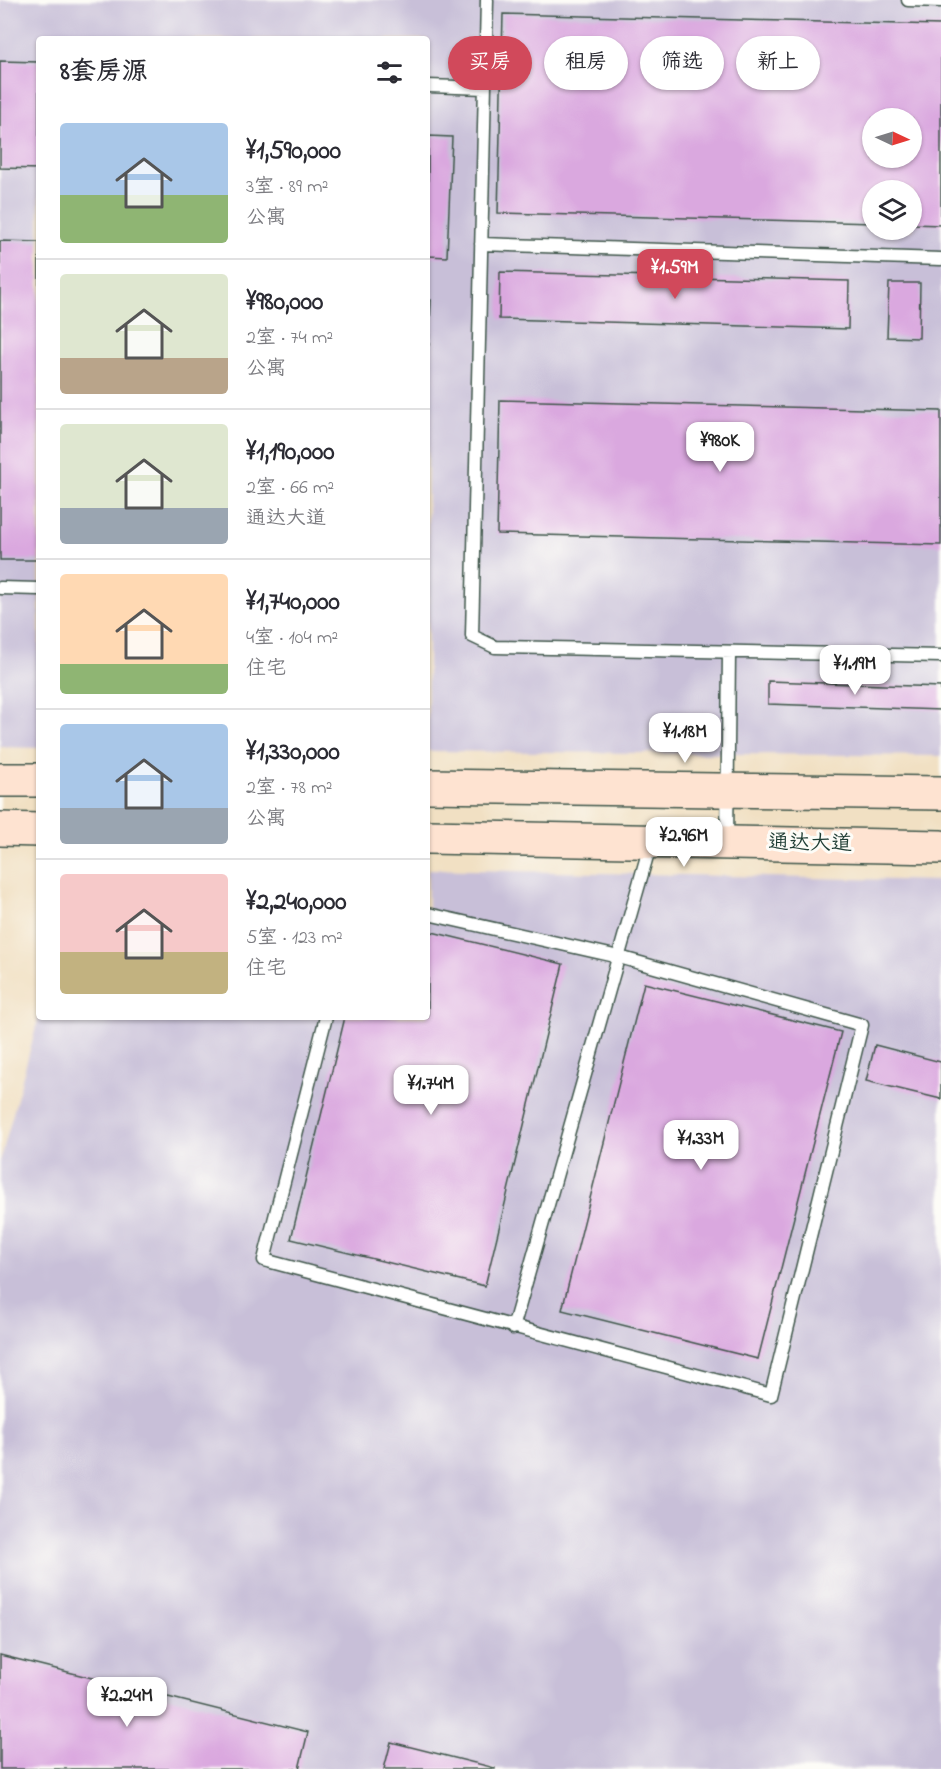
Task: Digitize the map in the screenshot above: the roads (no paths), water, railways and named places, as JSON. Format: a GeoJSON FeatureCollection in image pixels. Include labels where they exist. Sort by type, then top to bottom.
{"type":"FeatureCollection","features":[{"type":"Feature","properties":{"kind":"main road"},"geometry":{"type":"LineString","coordinates":[[0,780],[36,780]]}},
{"type":"Feature","properties":{"kind":"main road"},"geometry":{"type":"LineString","coordinates":[[430,786],[941,793]]}},
{"type":"Feature","properties":{"kind":"main road"},"geometry":{"type":"LineString","coordinates":[[0,829],[36,830]]}},
{"type":"Feature","properties":{"kind":"main road","name":"通达大道"},"geometry":{"type":"LineString","coordinates":[[430,837],[941,847]]}},
{"type":"Feature","properties":{"kind":"lane"},"geometry":{"type":"LineString","coordinates":[[486,36],[487,0]]}},
{"type":"Feature","properties":{"kind":"lane"},"geometry":{"type":"LineString","coordinates":[[908,0],[941,1]]}},
{"type":"Feature","properties":{"kind":"lane"},"geometry":{"type":"LineString","coordinates":[[430,86],[448,87]]}},
{"type":"Feature","properties":{"kind":"lane"},"geometry":{"type":"LineString","coordinates":[[485,90],[472,636],[495,647],[729,654],[941,656]]}},
{"type":"Feature","properties":{"kind":"lane"},"geometry":{"type":"LineString","coordinates":[[481,244],[941,259]]}},
{"type":"Feature","properties":{"kind":"lane"},"geometry":{"type":"LineString","coordinates":[[0,588],[36,589]]}},
{"type":"Feature","properties":{"kind":"lane"},"geometry":{"type":"LineString","coordinates":[[727,843],[729,654]]}},
{"type":"Feature","properties":{"kind":"lane"},"geometry":{"type":"LineString","coordinates":[[513,1328],[651,841]]}},
{"type":"Feature","properties":{"kind":"lane"},"geometry":{"type":"LineString","coordinates":[[325,1020],[264,1260],[771,1395],[862,1025],[619,957],[430,914]]}}]}
